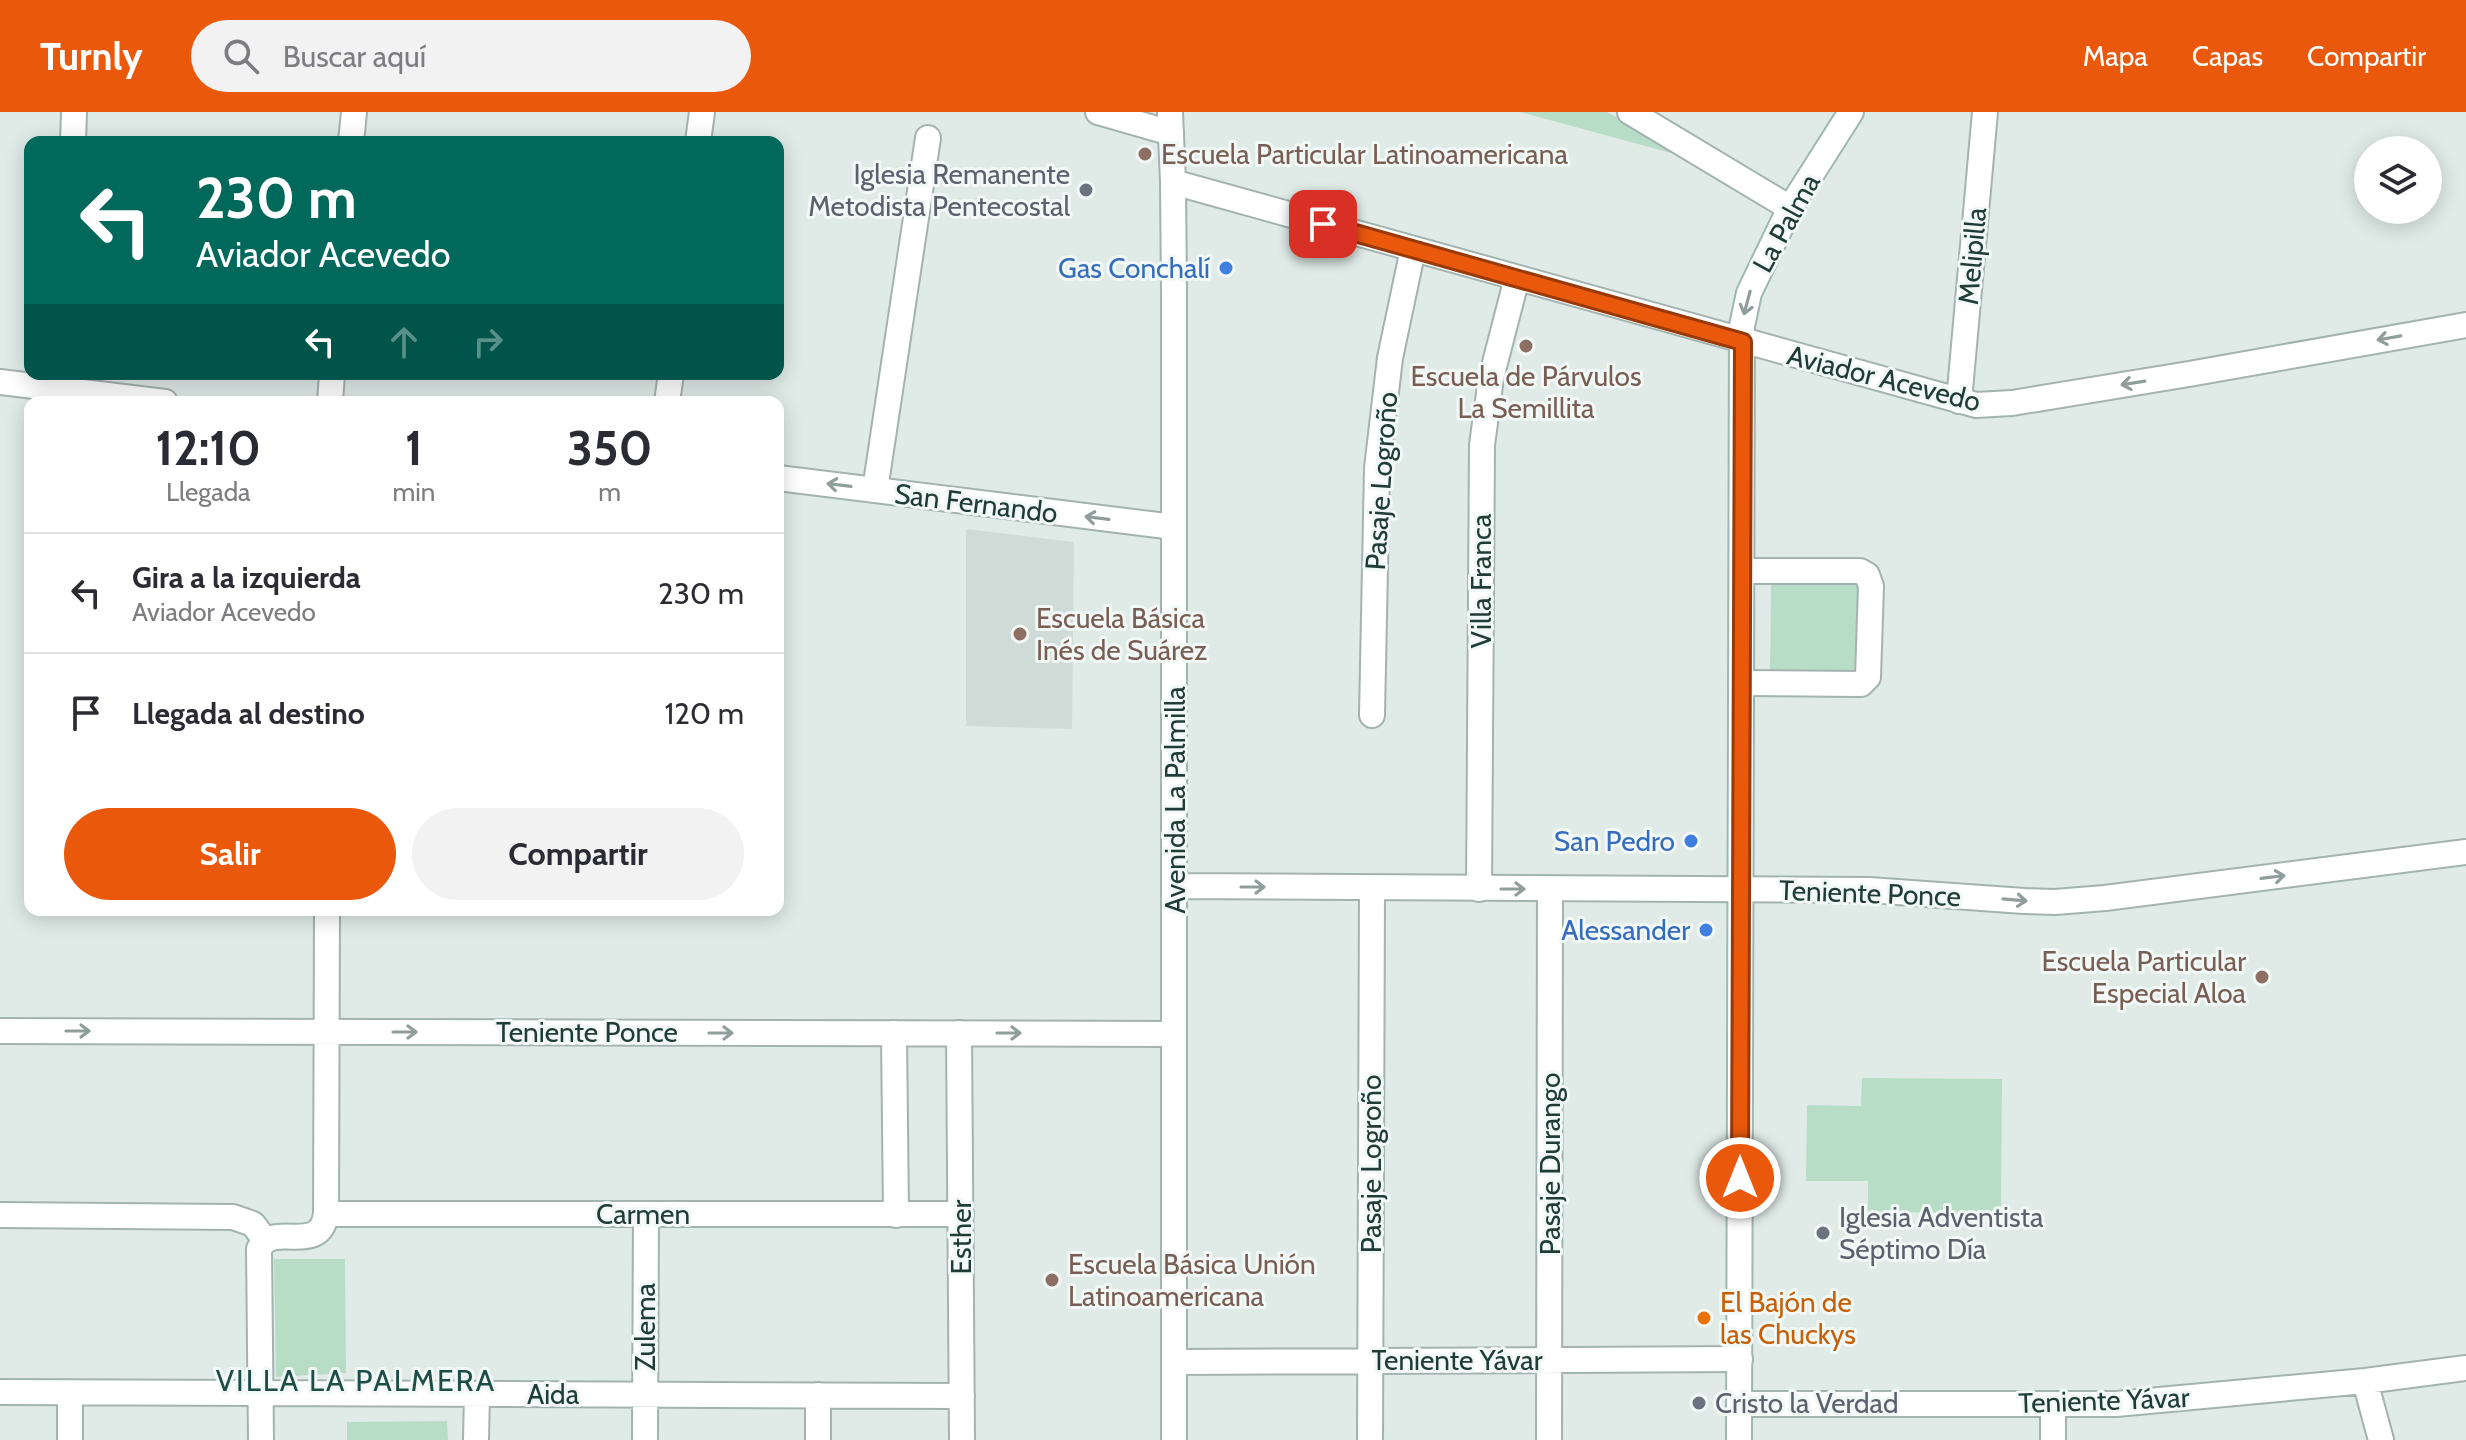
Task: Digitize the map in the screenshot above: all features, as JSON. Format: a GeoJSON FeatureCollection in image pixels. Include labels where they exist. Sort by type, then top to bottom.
{"type":"FeatureCollection","features":[{"type":"Feature","properties":{"kind":"street"},"geometry":{"type":"LineString","coordinates":[[73,136],[74,112]]}},
{"type":"Feature","properties":{"kind":"street"},"geometry":{"type":"LineString","coordinates":[[352,136],[354,112]]}},
{"type":"Feature","properties":{"kind":"street"},"geometry":{"type":"LineString","coordinates":[[699,136],[702,112]]}},
{"type":"Feature","properties":{"kind":"street"},"geometry":{"type":"LineString","coordinates":[[1098,112],[1171,123]]}},
{"type":"Feature","properties":{"kind":"street"},"geometry":{"type":"LineString","coordinates":[[1630,112],[1790,208]]}},
{"type":"Feature","properties":{"kind":"street","name":"La Palma"},"geometry":{"type":"LineString","coordinates":[[1739,1440],[1744,310],[1749,293],[1790,208],[1851,112]]}},
{"type":"Feature","properties":{"kind":"street","name":"Melipilla"},"geometry":{"type":"LineString","coordinates":[[1959,401],[1985,112]]}},
{"type":"Feature","properties":{"kind":"street","name":"Avenida La Palmilla"},"geometry":{"type":"LineString","coordinates":[[1171,123],[1174,1440]]}},
{"type":"Feature","properties":{"kind":"street"},"geometry":{"type":"LineString","coordinates":[[875,490],[928,138]]}},
{"type":"Feature","properties":{"kind":"street","name":"Aviador Acevedo"},"geometry":{"type":"LineString","coordinates":[[1173,182],[1976,405],[2012,403],[2466,325]]}},
{"type":"Feature","properties":{"kind":"street","name":"Pasaje Logroño"},"geometry":{"type":"LineString","coordinates":[[1372,715],[1378,454],[1390,358],[1413,249]]}},
{"type":"Feature","properties":{"kind":"street","name":"Villa Franca"},"geometry":{"type":"LineString","coordinates":[[1479,889],[1482,445],[1491,378],[1517,278]]}},
{"type":"Feature","properties":{"kind":"street"},"geometry":{"type":"LineString","coordinates":[[0,382],[116,396]]}},
{"type":"Feature","properties":{"kind":"street","name":"San Fernando"},"geometry":{"type":"LineString","coordinates":[[784,479],[1174,527]]}},
{"type":"Feature","properties":{"kind":"street"},"geometry":{"type":"LineString","coordinates":[[1741,683],[1861,684],[1868,677],[1871,586],[1867,575],[1860,571],[1742,571]]}},
{"type":"Feature","properties":{"kind":"street","name":"Teniente Ponce"},"geometry":{"type":"LineString","coordinates":[[1175,886],[1869,890],[2024,901],[2080,901],[2466,852]]}},
{"type":"Feature","properties":{"kind":"street","name":"Pasaje Logroño"},"geometry":{"type":"LineString","coordinates":[[1370,1440],[1372,888]]}},
{"type":"Feature","properties":{"kind":"street","name":"Pasaje Durango"},"geometry":{"type":"LineString","coordinates":[[1549,1440],[1550,889]]}},
{"type":"Feature","properties":{"kind":"street"},"geometry":{"type":"LineString","coordinates":[[265,1240],[311,1236],[321,1229],[326,1214],[327,916]]}},
{"type":"Feature","properties":{"kind":"street","name":"Teniente Ponce"},"geometry":{"type":"LineString","coordinates":[[0,1031],[1174,1034]]}},
{"type":"Feature","properties":{"kind":"street"},"geometry":{"type":"LineString","coordinates":[[894,1033],[896,1215]]}},
{"type":"Feature","properties":{"kind":"street","name":"Esther"},"geometry":{"type":"LineString","coordinates":[[959,1033],[962,1440]]}},
{"type":"Feature","properties":{"kind":"street","name":"Carmen"},"geometry":{"type":"LineString","coordinates":[[326,1214],[961,1214]]}},
{"type":"Feature","properties":{"kind":"street"},"geometry":{"type":"LineString","coordinates":[[0,1215],[233,1217],[253,1224],[265,1240]]}},
{"type":"Feature","properties":{"kind":"street","name":"Zulema"},"geometry":{"type":"LineString","coordinates":[[645,1440],[646,1215]]}},
{"type":"Feature","properties":{"kind":"street"},"geometry":{"type":"LineString","coordinates":[[261,1440],[259,1249],[265,1240]]}},
{"type":"Feature","properties":{"kind":"street","name":"Teniente Yávar"},"geometry":{"type":"LineString","coordinates":[[1174,1362],[1740,1359]]}},
{"type":"Feature","properties":{"kind":"street","name":"Teniente Yávar"},"geometry":{"type":"LineString","coordinates":[[1740,1404],[2116,1404],[2365,1381],[2466,1368]]}},
{"type":"Feature","properties":{"kind":"street"},"geometry":{"type":"LineString","coordinates":[[2365,1381],[2381,1440]]}},
{"type":"Feature","properties":{"kind":"street","name":"Aida"},"geometry":{"type":"LineString","coordinates":[[0,1392],[962,1396]]}},
{"type":"Feature","properties":{"kind":"street"},"geometry":{"type":"LineString","coordinates":[[70,1393],[70,1440]]}},
{"type":"Feature","properties":{"kind":"street"},"geometry":{"type":"LineString","coordinates":[[476,1440],[477,1394]]}},
{"type":"Feature","properties":{"kind":"street"},"geometry":{"type":"LineString","coordinates":[[818,1395],[818,1440]]}},
{"type":"Feature","properties":{"kind":"street"},"geometry":{"type":"LineString","coordinates":[[2053,1404],[2053,1440]]}},
{"type":"Feature","properties":{"kind":"shaded area","name":"Escuela Básica Inés de Suárez"},"geometry":{"type":"Polygon","coordinates":[[[966,529],[1074,542],[1072,729],[966,726],[966,529]]]}},
{"type":"Feature","properties":{"kind":"green space"},"geometry":{"type":"Polygon","coordinates":[[[1520,112],[1607,112],[1683,154],[1671,153],[1520,112]]]}},
{"type":"Feature","properties":{"kind":"green space"},"geometry":{"type":"Polygon","coordinates":[[[1771,583],[1859,585],[1858,673],[1770,672],[1771,583]]]}},
{"type":"Feature","properties":{"kind":"green space"},"geometry":{"type":"Polygon","coordinates":[[[1862,1078],[2002,1079],[2001,1213],[1868,1212],[1868,1181],[1806,1181],[1807,1105],[1861,1106],[1862,1078]]]}},
{"type":"Feature","properties":{"kind":"green space"},"geometry":{"type":"Polygon","coordinates":[[[274,1259],[345,1259],[346,1373],[276,1377],[274,1259]]]}},
{"type":"Feature","properties":{"kind":"green space"},"geometry":{"type":"Polygon","coordinates":[[[447,1421],[448,1440],[347,1440],[347,1422],[447,1421]]]}},
{"type":"Feature","properties":{"kind":"place","name":"Escuela Particular Latinoamericana"},"geometry":{"type":"Point","coordinates":[1145,154]}},
{"type":"Feature","properties":{"kind":"place","name":"Iglesia Remanente Metodista Pentecostal"},"geometry":{"type":"Point","coordinates":[1086,190]}},
{"type":"Feature","properties":{"kind":"place","name":"Gas Conchalí"},"geometry":{"type":"Point","coordinates":[1226,268]}},
{"type":"Feature","properties":{"kind":"place","name":"Escuela de Párvulos La Semillita"},"geometry":{"type":"Point","coordinates":[1526,346]}},
{"type":"Feature","properties":{"kind":"place","name":"Escuela Básica Inés de Suárez"},"geometry":{"type":"Point","coordinates":[1020,634]}},
{"type":"Feature","properties":{"kind":"place","name":"San Pedro"},"geometry":{"type":"Point","coordinates":[1691,841]}},
{"type":"Feature","properties":{"kind":"place","name":"Alessander"},"geometry":{"type":"Point","coordinates":[1706,930]}},
{"type":"Feature","properties":{"kind":"place","name":"Escuela Particular Especial Aloa"},"geometry":{"type":"Point","coordinates":[2262,977]}},
{"type":"Feature","properties":{"kind":"place","name":"Iglesia Adventista Séptimo Día"},"geometry":{"type":"Point","coordinates":[1823,1233]}},
{"type":"Feature","properties":{"kind":"place","name":"Escuela Básica Unión Latinoamericana"},"geometry":{"type":"Point","coordinates":[1052,1280]}},
{"type":"Feature","properties":{"kind":"place","name":"El Bajón de las Chuckys"},"geometry":{"type":"Point","coordinates":[1704,1318]}},
{"type":"Feature","properties":{"kind":"place","name":"Cristo la Verdad"},"geometry":{"type":"Point","coordinates":[1699,1403]}},
{"type":"Feature","properties":{"kind":"district","name":"VILLA LA PALMERA"},"geometry":{"type":"Point","coordinates":[356,1380]}},
{"type":"Feature","properties":{"kind":"route"},"geometry":{"type":"LineString","coordinates":[[1323,224],[1743,342],[1740,1178]]}}]}
